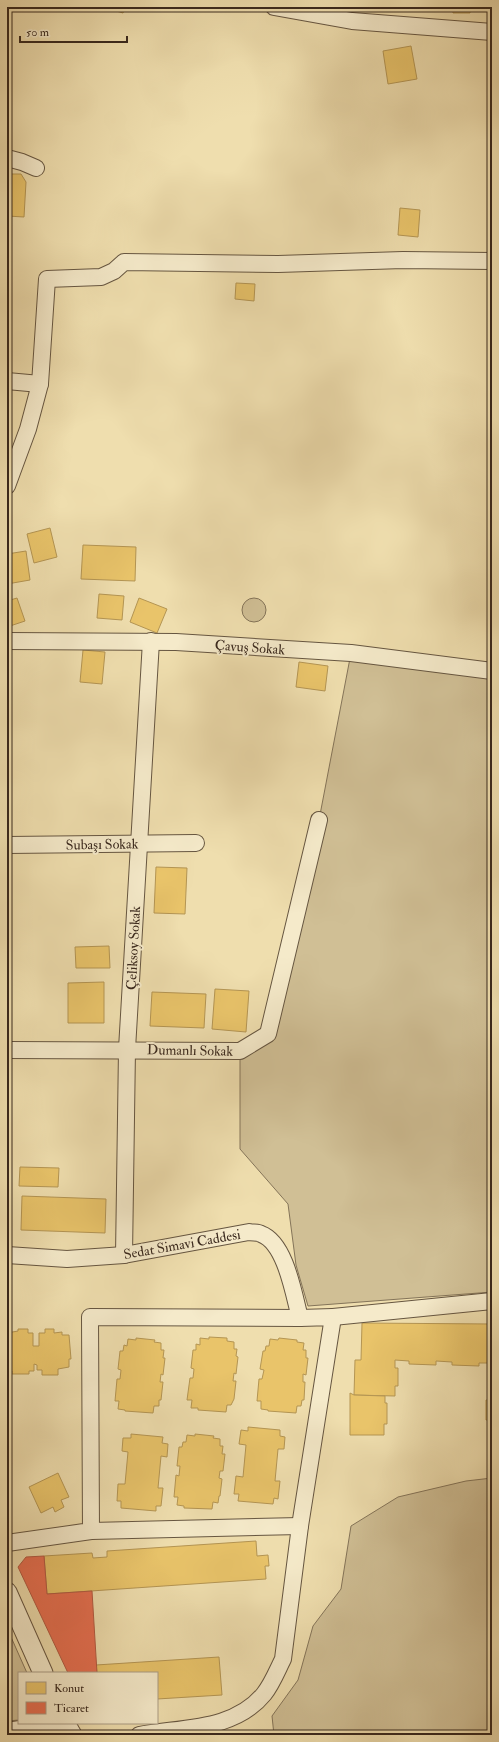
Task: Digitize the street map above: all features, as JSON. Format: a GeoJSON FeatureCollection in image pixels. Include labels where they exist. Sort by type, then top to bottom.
{"type":"FeatureCollection","features":[{"type":"Feature","properties":{"kind":"street"},"geometry":{"type":"LineString","coordinates":[[274,7],[352,21],[492,32]]}},
{"type":"Feature","properties":{"kind":"street"},"geometry":{"type":"LineString","coordinates":[[7,158],[36,168]]}},
{"type":"Feature","properties":{"kind":"street"},"geometry":{"type":"LineString","coordinates":[[7,486],[28,429],[40,384],[47,279],[101,277],[114,271],[124,262],[278,264],[403,260],[492,260]]}},
{"type":"Feature","properties":{"kind":"street"},"geometry":{"type":"LineString","coordinates":[[7,381],[40,384]]}},
{"type":"Feature","properties":{"kind":"street","name":"Çavuş Sokak"},"geometry":{"type":"LineString","coordinates":[[7,641],[151,642],[351,653],[492,672]]}},
{"type":"Feature","properties":{"kind":"street","name":"Çeliksoy Sokak"},"geometry":{"type":"LineString","coordinates":[[124,1255],[127,1050],[151,642]]}},
{"type":"Feature","properties":{"kind":"street","name":"Dumanlı Sokak"},"geometry":{"type":"LineString","coordinates":[[7,1050],[240,1051],[268,1034],[319,820]]}},
{"type":"Feature","properties":{"kind":"street","name":"Subaşı Sokak"},"geometry":{"type":"LineString","coordinates":[[7,845],[196,843]]}},
{"type":"Feature","properties":{"kind":"street","name":"Sedat Simavi Caddesi"},"geometry":{"type":"LineString","coordinates":[[7,1256],[67,1259],[124,1255],[244,1233],[261,1234],[274,1244],[286,1264],[300,1318]]}},
{"type":"Feature","properties":{"kind":"street"},"geometry":{"type":"LineString","coordinates":[[91,1531],[90,1317],[300,1318],[492,1301]]}},
{"type":"Feature","properties":{"kind":"street"},"geometry":{"type":"LineString","coordinates":[[139,1735],[219,1729],[245,1712],[264,1694],[283,1659],[300,1526],[333,1316]]}},
{"type":"Feature","properties":{"kind":"street"},"geometry":{"type":"LineString","coordinates":[[7,1543],[91,1531],[300,1526]]}},
{"type":"Feature","properties":{"kind":"street"},"geometry":{"type":"LineString","coordinates":[[7,1592],[43,1672]]}},
{"type":"Feature","properties":{"kind":"street"},"geometry":{"type":"LineString","coordinates":[[7,1731],[53,1724]]}},
{"type":"Feature","properties":{"kind":"street"},"geometry":{"type":"LineString","coordinates":[[66,1724],[72,1735]]}},
{"type":"Feature","properties":{"kind":"shaded area"},"geometry":{"type":"Polygon","coordinates":[[[254,598],[263,601],[266,610],[263,619],[254,622],[245,619],[242,610],[245,601],[254,598]]]}},
{"type":"Feature","properties":{"kind":"shaded area"},"geometry":{"type":"Polygon","coordinates":[[[351,653],[492,671],[492,1292],[308,1306],[296,1265],[288,1204],[240,1149],[240,1051],[268,1034],[319,820],[351,653]]]}},
{"type":"Feature","properties":{"kind":"shaded area"},"geometry":{"type":"Polygon","coordinates":[[[492,1478],[492,1735],[274,1735],[272,1716],[298,1680],[313,1626],[341,1589],[351,1526],[398,1497],[466,1481],[492,1478]]]}},
{"type":"Feature","properties":{"kind":"shaded area"},"geometry":{"type":"Polygon","coordinates":[[[7,1628],[27,1672],[18,1672],[18,1720],[7,1721],[7,1628]]]}},
{"type":"Feature","properties":{"kind":"building: Konut"},"geometry":{"type":"Polygon","coordinates":[[[103,7],[125,7],[123,13],[103,7]]]}},
{"type":"Feature","properties":{"kind":"building: Konut"},"geometry":{"type":"Polygon","coordinates":[[[444,7],[470,7],[470,13],[453,13],[453,10],[444,10],[444,7]]]}},
{"type":"Feature","properties":{"kind":"building: Konut"},"geometry":{"type":"Polygon","coordinates":[[[411,46],[417,79],[388,84],[383,51],[411,46]]]}},
{"type":"Feature","properties":{"kind":"building: Konut"},"geometry":{"type":"Polygon","coordinates":[[[7,174],[21,174],[26,182],[24,217],[7,216],[7,174]]]}},
{"type":"Feature","properties":{"kind":"building: Konut"},"geometry":{"type":"Polygon","coordinates":[[[400,208],[420,210],[418,237],[398,235],[400,208]]]}},
{"type":"Feature","properties":{"kind":"building: Konut"},"geometry":{"type":"Polygon","coordinates":[[[236,283],[255,284],[254,301],[235,299],[236,283]]]}},
{"type":"Feature","properties":{"kind":"building: Konut"},"geometry":{"type":"Polygon","coordinates":[[[50,528],[57,557],[34,563],[27,534],[50,528]]]}},
{"type":"Feature","properties":{"kind":"building: Konut"},"geometry":{"type":"Polygon","coordinates":[[[83,545],[136,547],[135,581],[81,579],[83,545]]]}},
{"type":"Feature","properties":{"kind":"building: Konut"},"geometry":{"type":"Polygon","coordinates":[[[26,551],[30,580],[7,584],[7,554],[26,551]]]}},
{"type":"Feature","properties":{"kind":"building: Konut"},"geometry":{"type":"Polygon","coordinates":[[[99,594],[124,596],[122,620],[97,618],[99,594]]]}},
{"type":"Feature","properties":{"kind":"building: Konut"},"geometry":{"type":"Polygon","coordinates":[[[17,598],[25,621],[7,627],[7,601],[17,598]]]}},
{"type":"Feature","properties":{"kind":"building: Konut"},"geometry":{"type":"Polygon","coordinates":[[[139,598],[167,609],[157,633],[130,622],[139,598]]]}},
{"type":"Feature","properties":{"kind":"building: Konut"},"geometry":{"type":"Polygon","coordinates":[[[83,650],[105,652],[102,684],[80,682],[83,650]]]}},
{"type":"Feature","properties":{"kind":"building: Konut"},"geometry":{"type":"Polygon","coordinates":[[[299,662],[328,666],[325,691],[296,687],[299,662]]]}},
{"type":"Feature","properties":{"kind":"building: Konut"},"geometry":{"type":"Polygon","coordinates":[[[156,867],[187,868],[185,914],[154,913],[156,867]]]}},
{"type":"Feature","properties":{"kind":"building: Konut"},"geometry":{"type":"Polygon","coordinates":[[[109,946],[110,968],[76,968],[75,947],[109,946]]]}},
{"type":"Feature","properties":{"kind":"building: Konut"},"geometry":{"type":"Polygon","coordinates":[[[104,982],[104,1023],[68,1023],[68,983],[104,982]]]}},
{"type":"Feature","properties":{"kind":"building: Konut"},"geometry":{"type":"Polygon","coordinates":[[[215,989],[249,991],[246,1032],[212,1029],[215,989]]]}},
{"type":"Feature","properties":{"kind":"building: Konut"},"geometry":{"type":"Polygon","coordinates":[[[152,992],[206,994],[204,1028],[150,1026],[152,992]]]}},
{"type":"Feature","properties":{"kind":"building: Konut"},"geometry":{"type":"Polygon","coordinates":[[[20,1167],[59,1168],[58,1187],[19,1186],[20,1167]]]}},
{"type":"Feature","properties":{"kind":"building: Konut"},"geometry":{"type":"Polygon","coordinates":[[[22,1196],[106,1199],[105,1233],[21,1230],[22,1196]]]}},
{"type":"Feature","properties":{"kind":"building: Konut"},"geometry":{"type":"Polygon","coordinates":[[[362,1323],[492,1324],[492,1363],[479,1363],[479,1366],[452,1365],[452,1362],[436,1361],[436,1365],[409,1364],[409,1361],[395,1360],[395,1368],[398,1368],[398,1386],[395,1386],[395,1396],[354,1395],[355,1360],[361,1360],[362,1323]]]}},
{"type":"Feature","properties":{"kind":"building: Konut"},"geometry":{"type":"Polygon","coordinates":[[[18,1329],[28,1329],[28,1333],[33,1333],[33,1346],[39,1346],[39,1333],[45,1333],[45,1329],[54,1329],[54,1333],[62,1332],[62,1335],[69,1335],[71,1359],[69,1359],[69,1367],[58,1369],[58,1375],[42,1375],[42,1370],[37,1370],[37,1365],[34,1364],[34,1371],[29,1371],[29,1374],[12,1374],[12,1371],[7,1371],[7,1333],[18,1331],[18,1329]]]}},
{"type":"Feature","properties":{"kind":"building: Konut"},"geometry":{"type":"Polygon","coordinates":[[[209,1337],[227,1338],[227,1341],[234,1342],[234,1349],[237,1349],[236,1356],[238,1357],[236,1374],[234,1373],[233,1381],[236,1381],[234,1399],[231,1405],[227,1405],[226,1412],[191,1408],[192,1400],[187,1400],[190,1378],[193,1378],[194,1369],[191,1368],[193,1350],[196,1350],[196,1344],[200,1345],[200,1338],[209,1339],[209,1337]]]}},
{"type":"Feature","properties":{"kind":"building: Konut"},"geometry":{"type":"Polygon","coordinates":[[[136,1338],[155,1340],[154,1342],[161,1343],[161,1350],[164,1350],[163,1358],[165,1358],[163,1375],[161,1374],[160,1382],[163,1382],[161,1400],[159,1400],[159,1406],[154,1406],[153,1413],[118,1409],[119,1401],[115,1401],[117,1379],[120,1379],[121,1370],[118,1369],[120,1351],[123,1351],[124,1345],[127,1346],[128,1339],[136,1340],[136,1338]]]}},
{"type":"Feature","properties":{"kind":"building: Konut"},"geometry":{"type":"Polygon","coordinates":[[[279,1338],[297,1340],[297,1342],[304,1343],[303,1350],[306,1350],[306,1358],[308,1358],[306,1375],[303,1374],[303,1382],[305,1382],[304,1400],[302,1400],[301,1406],[297,1406],[296,1413],[261,1409],[261,1401],[257,1401],[259,1379],[262,1379],[264,1370],[260,1369],[263,1351],[265,1351],[266,1346],[269,1346],[270,1339],[278,1340],[279,1338]]]}},
{"type":"Feature","properties":{"kind":"building: Konut"},"geometry":{"type":"Polygon","coordinates":[[[491,1391],[492,1430],[489,1430],[489,1420],[486,1420],[486,1400],[490,1400],[491,1391]]]}},
{"type":"Feature","properties":{"kind":"building: Konut"},"geometry":{"type":"Polygon","coordinates":[[[350,1393],[354,1395],[385,1396],[385,1403],[387,1403],[387,1424],[384,1424],[384,1435],[350,1435],[350,1393]]]}},
{"type":"Feature","properties":{"kind":"building: Konut"},"geometry":{"type":"Polygon","coordinates":[[[248,1427],[280,1430],[280,1436],[285,1437],[284,1449],[278,1449],[275,1481],[280,1481],[278,1499],[274,1498],[273,1504],[238,1501],[239,1494],[234,1494],[236,1476],[243,1477],[246,1445],[239,1444],[241,1430],[248,1431],[248,1427]]]}},
{"type":"Feature","properties":{"kind":"building: Konut"},"geometry":{"type":"Polygon","coordinates":[[[131,1434],[163,1437],[162,1443],[168,1444],[167,1457],[161,1456],[158,1488],[163,1488],[161,1506],[156,1506],[156,1511],[121,1508],[121,1501],[117,1501],[118,1484],[125,1484],[128,1452],[122,1451],[123,1438],[131,1438],[131,1434]]]}},
{"type":"Feature","properties":{"kind":"building: Konut"},"geometry":{"type":"Polygon","coordinates":[[[195,1434],[214,1436],[213,1438],[220,1439],[220,1446],[223,1446],[222,1454],[225,1454],[223,1471],[220,1471],[219,1478],[222,1479],[220,1496],[218,1503],[213,1502],[212,1509],[184,1508],[184,1506],[177,1505],[178,1497],[174,1497],[176,1475],[179,1476],[180,1466],[177,1466],[179,1447],[182,1447],[183,1442],[186,1442],[187,1435],[195,1436],[195,1434]]]}},
{"type":"Feature","properties":{"kind":"building: Konut"},"geometry":{"type":"Polygon","coordinates":[[[58,1473],[69,1497],[61,1500],[64,1507],[55,1512],[53,1507],[41,1513],[29,1487],[58,1473]]]}},
{"type":"Feature","properties":{"kind":"building: Konut"},"geometry":{"type":"Polygon","coordinates":[[[256,1541],[257,1556],[268,1555],[269,1566],[265,1566],[266,1579],[47,1594],[44,1556],[92,1553],[93,1558],[107,1557],[107,1551],[256,1541]]]}},
{"type":"Feature","properties":{"kind":"building: Konut"},"geometry":{"type":"Polygon","coordinates":[[[219,1657],[222,1695],[158,1699],[158,1672],[97,1672],[96,1665],[219,1657]]]}},
{"type":"Feature","properties":{"kind":"building: Ticaret"},"geometry":{"type":"Polygon","coordinates":[[[44,1556],[47,1594],[92,1591],[97,1672],[68,1672],[18,1567],[26,1557],[44,1556]]]}}]}
